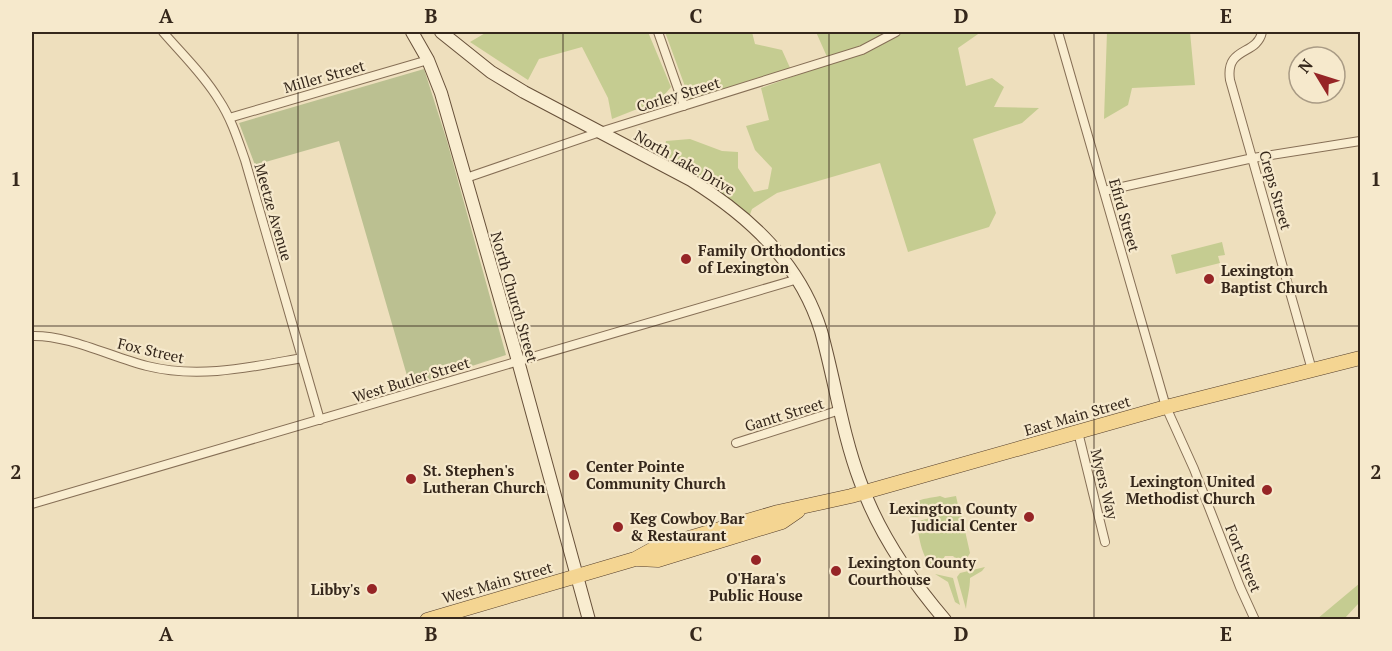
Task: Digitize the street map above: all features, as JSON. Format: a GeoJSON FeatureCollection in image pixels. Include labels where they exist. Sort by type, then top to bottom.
{"type":"FeatureCollection","features":[{"type":"Feature","properties":{"kind":"main road","name":"North Church Street"},"geometry":{"type":"LineString","coordinates":[[412,32],[428,60],[441,93],[589,620]]}},
{"type":"Feature","properties":{"kind":"main road","name":"North Lake Drive"},"geometry":{"type":"LineString","coordinates":[[441,32],[491,72],[691,180],[734,208],[769,240],[798,279],[821,331],[852,456],[864,492],[903,565],[945,620]]}},
{"type":"Feature","properties":{"kind":"main road","name":"East Main Street"},"geometry":{"type":"LineString","coordinates":[[576,576],[635,559],[658,560],[782,522],[804,507],[1166,407],[1360,358]]}},
{"type":"Feature","properties":{"kind":"main road","name":"West Main Street"},"geometry":{"type":"LineString","coordinates":[[428,620],[576,576]]}},
{"type":"Feature","properties":{"kind":"street","name":"Meetze Avenue"},"geometry":{"type":"LineString","coordinates":[[163,32],[209,85],[229,118],[245,160],[320,420]]}},
{"type":"Feature","properties":{"kind":"street"},"geometry":{"type":"LineString","coordinates":[[658,32],[684,106]]}},
{"type":"Feature","properties":{"kind":"street","name":"Corley Street"},"geometry":{"type":"LineString","coordinates":[[466,178],[600,132],[862,51],[896,32]]}},
{"type":"Feature","properties":{"kind":"street","name":"Efird Street"},"geometry":{"type":"LineString","coordinates":[[1058,32],[1166,407]]}},
{"type":"Feature","properties":{"kind":"street","name":"Creps Street"},"geometry":{"type":"LineString","coordinates":[[1262,32],[1258,42],[1234,58],[1229,65],[1228,73],[1312,370]]}},
{"type":"Feature","properties":{"kind":"street","name":"Miller Street"},"geometry":{"type":"LineString","coordinates":[[229,118],[428,60]]}},
{"type":"Feature","properties":{"kind":"street"},"geometry":{"type":"LineString","coordinates":[[1104,191],[1253,158],[1360,141]]}},
{"type":"Feature","properties":{"kind":"street","name":"West Butler Street"},"geometry":{"type":"LineString","coordinates":[[32,504],[798,279]]}},
{"type":"Feature","properties":{"kind":"street","name":"Fox Street"},"geometry":{"type":"LineString","coordinates":[[32,336],[74,344],[147,366],[185,372],[223,371],[302,358]]}},
{"type":"Feature","properties":{"kind":"street","name":"Fort Street"},"geometry":{"type":"LineString","coordinates":[[1166,407],[1190,459],[1255,620]]}},
{"type":"Feature","properties":{"kind":"street","name":"Gantt Street"},"geometry":{"type":"LineString","coordinates":[[736,443],[840,410]]}},
{"type":"Feature","properties":{"kind":"street","name":"Myers Way"},"geometry":{"type":"LineString","coordinates":[[1078,432],[1105,542]]}},
{"type":"Feature","properties":{"kind":"green space"},"geometry":{"type":"Polygon","coordinates":[[[487,32],[648,32],[671,87],[660,100],[612,119],[608,98],[582,47],[539,59],[528,80],[470,42],[487,32]]]}},
{"type":"Feature","properties":{"kind":"green space"},"geometry":{"type":"Polygon","coordinates":[[[665,32],[752,32],[755,44],[782,50],[791,70],[757,78],[690,100],[665,32]]]}},
{"type":"Feature","properties":{"kind":"green space"},"geometry":{"type":"Polygon","coordinates":[[[816,32],[893,32],[879,40],[828,59],[816,32]]]}},
{"type":"Feature","properties":{"kind":"green space"},"geometry":{"type":"Polygon","coordinates":[[[899,32],[981,32],[958,48],[966,86],[992,78],[1004,87],[994,107],[1039,108],[1022,123],[973,139],[996,213],[989,227],[908,252],[880,163],[777,193],[752,209],[748,220],[661,164],[666,141],[690,139],[722,151],[738,152],[738,168],[754,192],[768,189],[772,168],[755,150],[746,126],[769,120],[761,88],[830,63],[899,32]]]}},
{"type":"Feature","properties":{"kind":"green space"},"geometry":{"type":"Polygon","coordinates":[[[1107,32],[1190,32],[1195,85],[1132,88],[1128,105],[1104,119],[1107,32]]]}},
{"type":"Feature","properties":{"kind":"green space"},"geometry":{"type":"Polygon","coordinates":[[[424,69],[447,141],[506,355],[410,386],[339,141],[255,165],[239,123],[424,69]]]}},
{"type":"Feature","properties":{"kind":"green space"},"geometry":{"type":"Polygon","coordinates":[[[1222,242],[1225,255],[1218,256],[1220,263],[1176,274],[1171,255],[1222,242]]]}},
{"type":"Feature","properties":{"kind":"green space"},"geometry":{"type":"Polygon","coordinates":[[[940,496],[945,498],[956,496],[958,505],[917,517],[904,514],[918,501],[940,496]]]}},
{"type":"Feature","properties":{"kind":"green space"},"geometry":{"type":"Polygon","coordinates":[[[955,511],[961,513],[970,553],[966,560],[959,562],[953,556],[945,556],[942,567],[935,569],[924,554],[917,524],[919,521],[955,511]]]}},
{"type":"Feature","properties":{"kind":"green space"},"geometry":{"type":"Polygon","coordinates":[[[985,567],[970,578],[966,609],[957,577],[960,573],[985,567]]]}},
{"type":"Feature","properties":{"kind":"green space"},"geometry":{"type":"Polygon","coordinates":[[[935,574],[953,578],[960,605],[955,602],[948,582],[935,574]]]}},
{"type":"Feature","properties":{"kind":"green space"},"geometry":{"type":"Polygon","coordinates":[[[1360,583],[1360,603],[1344,619],[1317,619],[1360,583]]]}},
{"type":"Feature","properties":{"kind":"place","name":"Family Orthodontics of Lexington"},"geometry":{"type":"Point","coordinates":[686,259]}},
{"type":"Feature","properties":{"kind":"place","name":"Lexington Baptist Church"},"geometry":{"type":"Point","coordinates":[1209,279]}},
{"type":"Feature","properties":{"kind":"place","name":"Center Pointe Community Church"},"geometry":{"type":"Point","coordinates":[574,475]}},
{"type":"Feature","properties":{"kind":"place","name":"St. Stephen's Lutheran Church"},"geometry":{"type":"Point","coordinates":[411,479]}},
{"type":"Feature","properties":{"kind":"place","name":"Lexington United Methodist Church"},"geometry":{"type":"Point","coordinates":[1267,490]}},
{"type":"Feature","properties":{"kind":"place","name":"Lexington County Judicial Center"},"geometry":{"type":"Point","coordinates":[1029,517]}},
{"type":"Feature","properties":{"kind":"place","name":"Keg Cowboy Bar & Restaurant"},"geometry":{"type":"Point","coordinates":[618,527]}},
{"type":"Feature","properties":{"kind":"place","name":"O'Hara's Public House"},"geometry":{"type":"Point","coordinates":[756,560]}},
{"type":"Feature","properties":{"kind":"place","name":"Lexington County Courthouse"},"geometry":{"type":"Point","coordinates":[836,571]}},
{"type":"Feature","properties":{"kind":"place","name":"Libby's"},"geometry":{"type":"Point","coordinates":[372,589]}}]}
